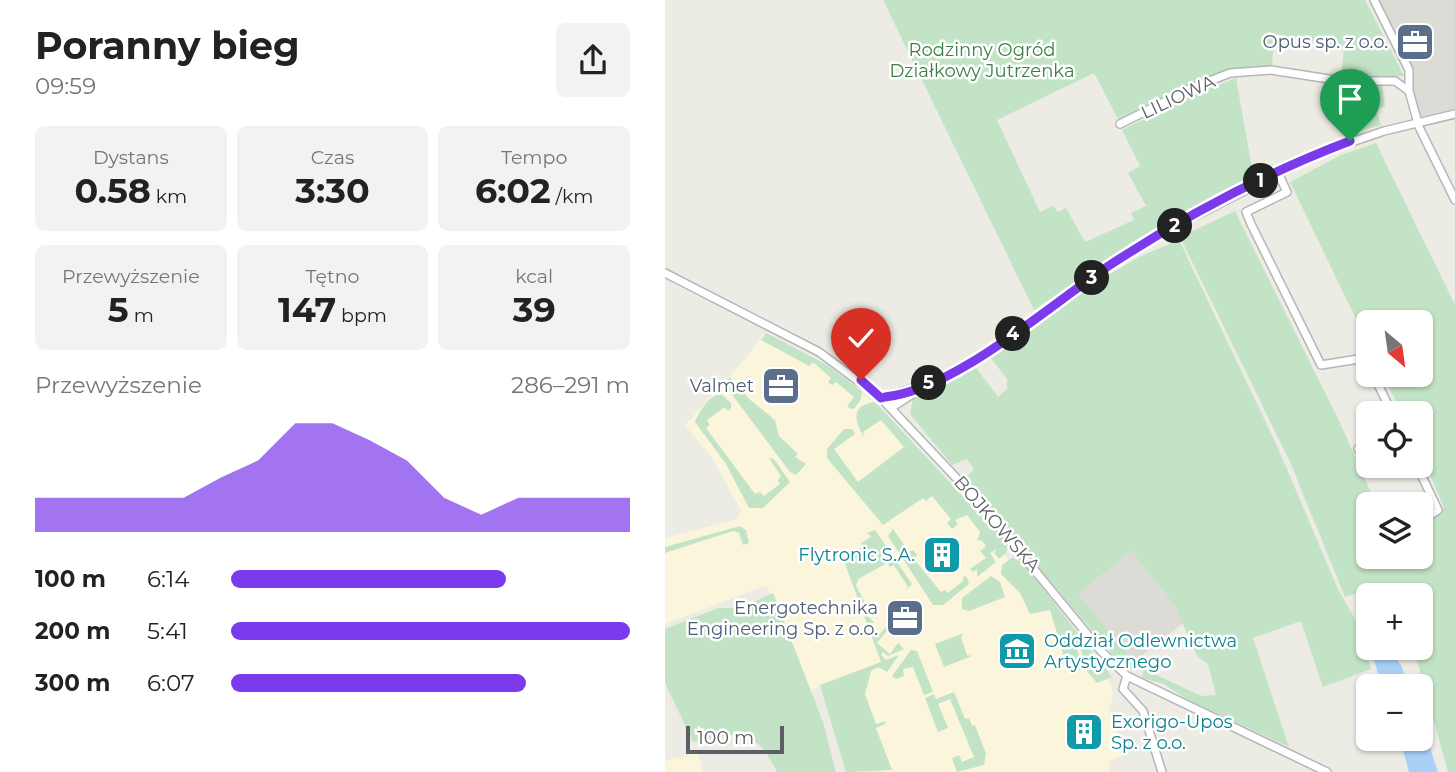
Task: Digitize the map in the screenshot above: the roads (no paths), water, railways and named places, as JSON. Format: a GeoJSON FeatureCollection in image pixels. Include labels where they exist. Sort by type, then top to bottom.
{"type":"FeatureCollection","features":[{"type":"Feature","properties":{"kind":"street"},"geometry":{"type":"LineString","coordinates":[[1374,0],[1409,70],[1409,91],[1418,124],[1455,200]]}},
{"type":"Feature","properties":{"kind":"street","name":"LILIOWA"},"geometry":{"type":"LineString","coordinates":[[1120,124],[1192,88],[1230,73],[1271,70],[1342,80],[1395,81],[1409,91]]}},
{"type":"Feature","properties":{"kind":"street"},"geometry":{"type":"LineString","coordinates":[[891,408],[903,397],[981,355],[1149,240],[1278,173],[1350,141],[1455,114]]}},
{"type":"Feature","properties":{"kind":"street"},"geometry":{"type":"LineString","coordinates":[[1278,173],[1287,192],[1246,212],[1251,224],[1321,365],[1356,359]]}},
{"type":"Feature","properties":{"kind":"street","name":"BOJKOWSKA"},"geometry":{"type":"LineString","coordinates":[[665,273],[819,352],[881,398],[1019,547],[1101,651],[1127,676],[1327,772]]}},
{"type":"Feature","properties":{"kind":"street"},"geometry":{"type":"LineString","coordinates":[[881,398],[903,397]]}},
{"type":"Feature","properties":{"kind":"street"},"geometry":{"type":"LineString","coordinates":[[903,397],[907,425]]}},
{"type":"Feature","properties":{"kind":"street"},"geometry":{"type":"LineString","coordinates":[[1433,500],[1438,510],[1433,513]]}},
{"type":"Feature","properties":{"kind":"street"},"geometry":{"type":"LineString","coordinates":[[1127,676],[1123,689],[1143,711],[1162,772]]}},
{"type":"Feature","properties":{"kind":"water"},"geometry":{"type":"Polygon","coordinates":[[[1374,660],[1397,660],[1404,674],[1378,674],[1374,660]]]}},
{"type":"Feature","properties":{"kind":"water"},"geometry":{"type":"Polygon","coordinates":[[[1403,751],[1431,751],[1438,772],[1409,772],[1403,751]]]}},
{"type":"Feature","properties":{"kind":"place","name":"Opus sp. z o.o."},"geometry":{"type":"Point","coordinates":[1415,42]}},
{"type":"Feature","properties":{"kind":"place","name":"Valmet"},"geometry":{"type":"Point","coordinates":[781,386]}},
{"type":"Feature","properties":{"kind":"place","name":"Flytronic S.A."},"geometry":{"type":"Point","coordinates":[942,555]}},
{"type":"Feature","properties":{"kind":"place","name":"Energotechnika Engineering Sp. z o.o."},"geometry":{"type":"Point","coordinates":[905,618]}},
{"type":"Feature","properties":{"kind":"place","name":"Oddział Odlewnictwa Artystycznego"},"geometry":{"type":"Point","coordinates":[1017,651]}},
{"type":"Feature","properties":{"kind":"place","name":"Exorigo-Upos Sp. z o.o."},"geometry":{"type":"Point","coordinates":[1084,732]}},
{"type":"Feature","properties":{"kind":"park label","name":"Rodzinny Ogród Działkowy Jutrzenka"},"geometry":{"type":"Point","coordinates":[982,60]}}]}
